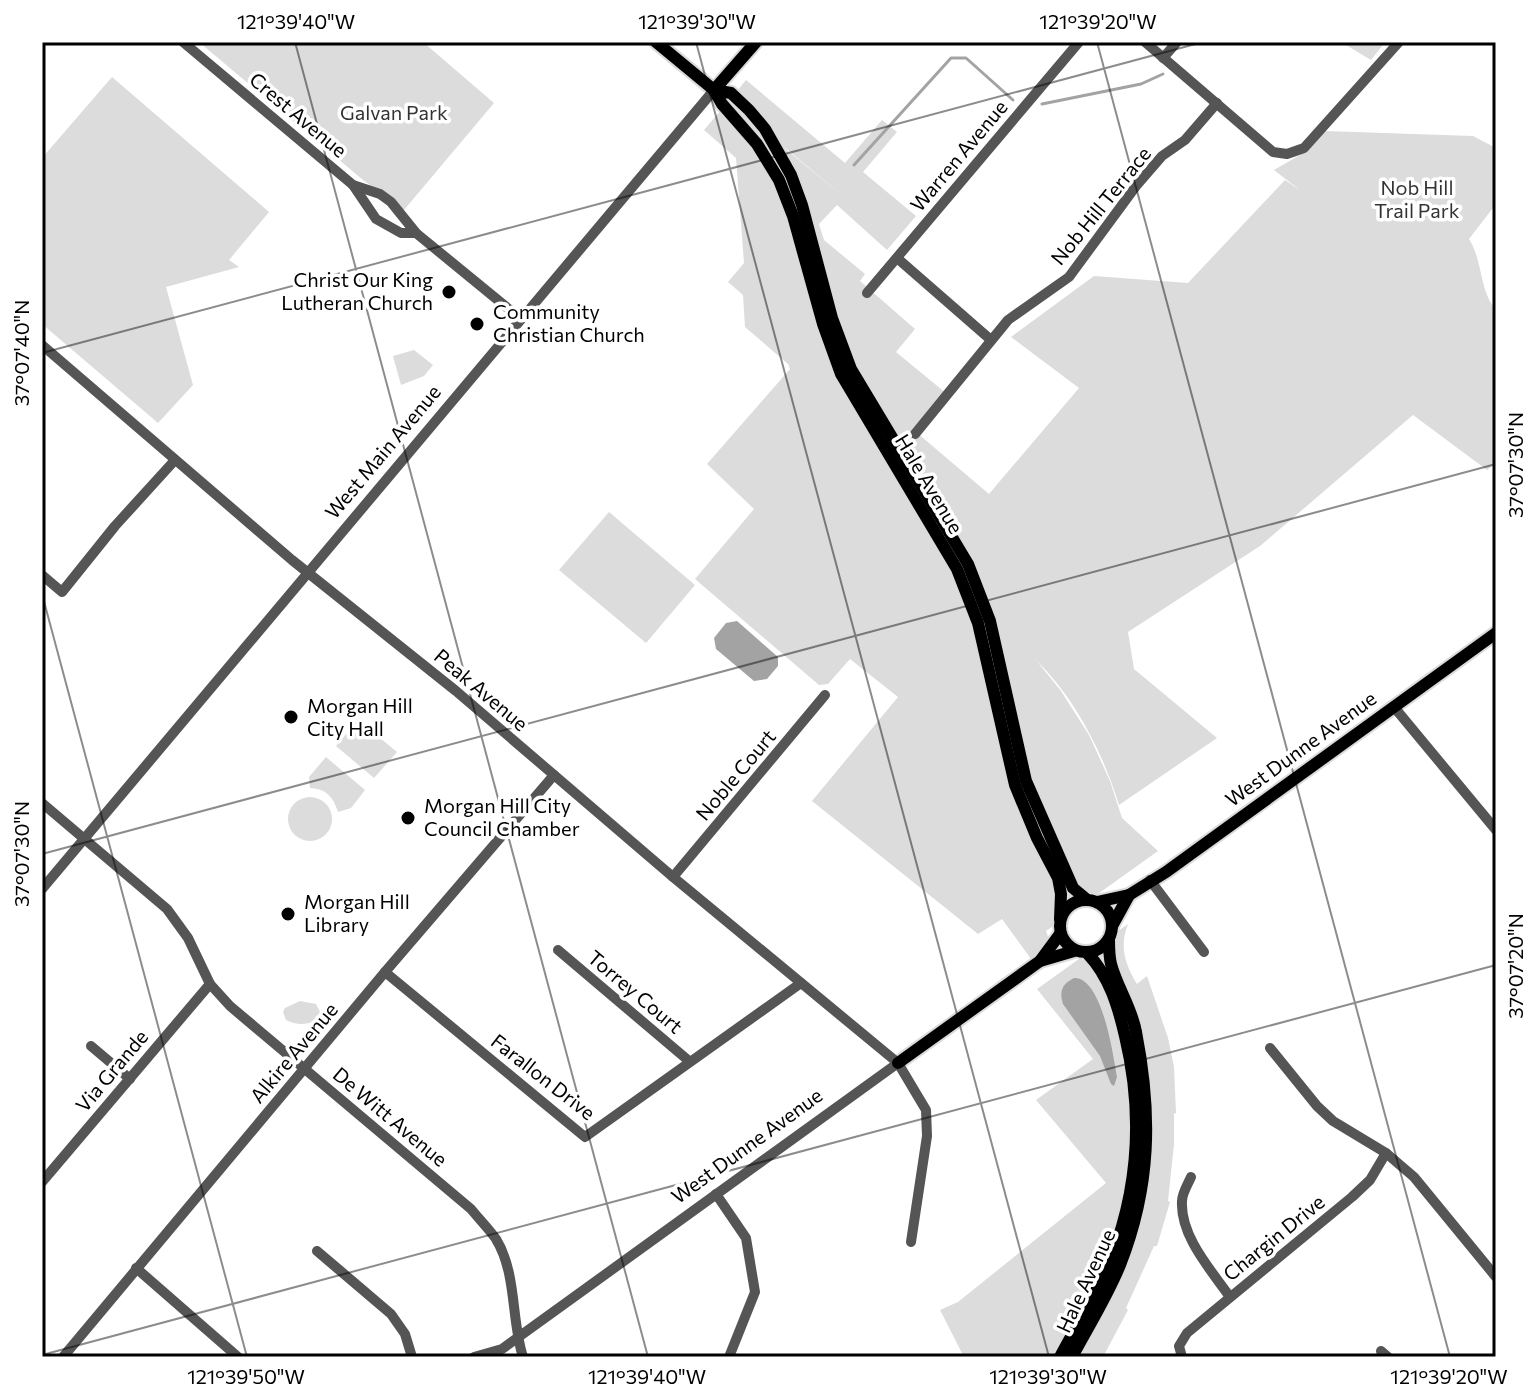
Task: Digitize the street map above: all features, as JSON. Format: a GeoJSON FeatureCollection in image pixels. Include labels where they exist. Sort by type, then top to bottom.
{"type":"FeatureCollection","features":[{"type":"Feature","properties":{"kind":"main road","name":"Hale Avenue"},"geometry":{"type":"LineString","coordinates":[[656,42],[714,90],[722,104],[757,144],[779,180],[841,374],[957,569],[978,623],[1015,785],[1058,878],[1060,919]]}},
{"type":"Feature","properties":{"kind":"main road","name":"West Main Avenue"},"geometry":{"type":"LineString","coordinates":[[714,90],[756,42]]}},
{"type":"Feature","properties":{"kind":"main road","name":"Hale Avenue"},"geometry":{"type":"LineString","coordinates":[[714,90],[731,93],[749,110],[765,129],[791,175],[840,344],[874,410],[968,564],[990,621],[1026,781],[1073,888],[1091,900]]}},
{"type":"Feature","properties":{"kind":"main road","name":"West Dunne Avenue"},"geometry":{"type":"LineString","coordinates":[[1112,926],[1129,895],[1166,872],[1496,633]]}},
{"type":"Feature","properties":{"kind":"main road","name":"West Dunne Avenue"},"geometry":{"type":"LineString","coordinates":[[1091,900],[1129,895]]}},
{"type":"Feature","properties":{"kind":"main road"},"geometry":{"type":"LineString","coordinates":[[1091,900],[1107,909],[1112,926],[1109,939],[1100,949],[1088,954],[1074,951],[1060,934],[1060,919],[1071,904],[1091,900]]}},
{"type":"Feature","properties":{"kind":"main road","name":"West Dunne Avenue"},"geometry":{"type":"LineString","coordinates":[[898,1063],[1040,961],[1060,934]]}},
{"type":"Feature","properties":{"kind":"main road","name":"Hale Avenue"},"geometry":{"type":"LineString","coordinates":[[1072,1357],[1104,1298],[1131,1235],[1139,1206],[1148,1135],[1145,1080],[1135,1027],[1111,964],[1109,939]]}},
{"type":"Feature","properties":{"kind":"main road","name":"West Dunne Avenue"},"geometry":{"type":"LineString","coordinates":[[1040,961],[1074,951]]}},
{"type":"Feature","properties":{"kind":"main road","name":"Hale Avenue"},"geometry":{"type":"LineString","coordinates":[[1060,1357],[1110,1262],[1121,1231],[1138,1136],[1134,1083],[1124,1030],[1102,969],[1088,954]]}},
{"type":"Feature","properties":{"kind":"street","name":"Crest Avenue"},"geometry":{"type":"LineString","coordinates":[[183,42],[353,185],[376,219],[401,233],[416,233]]}},
{"type":"Feature","properties":{"kind":"street","name":"Warren Avenue"},"geometry":{"type":"LineString","coordinates":[[867,293],[1079,42]]}},
{"type":"Feature","properties":{"kind":"street"},"geometry":{"type":"LineString","coordinates":[[1145,42],[1273,152],[1287,154],[1304,148],[1399,42]]}},
{"type":"Feature","properties":{"kind":"street"},"geometry":{"type":"LineString","coordinates":[[1163,58],[1177,42]]}},
{"type":"Feature","properties":{"kind":"street","name":"West Main Avenue"},"geometry":{"type":"LineString","coordinates":[[42,889],[714,90]]}},
{"type":"Feature","properties":{"kind":"street","name":"Nob Hill Terrace"},"geometry":{"type":"LineString","coordinates":[[915,434],[1008,320],[1069,277],[1136,186],[1162,156],[1185,140],[1217,103]]}},
{"type":"Feature","properties":{"kind":"street","name":"Crest Avenue"},"geometry":{"type":"LineString","coordinates":[[353,185],[380,194],[398,209],[416,233],[521,319]]}},
{"type":"Feature","properties":{"kind":"street"},"geometry":{"type":"LineString","coordinates":[[897,258],[991,340]]}},
{"type":"Feature","properties":{"kind":"street","name":"Peak Avenue"},"geometry":{"type":"LineString","coordinates":[[42,345],[307,572],[456,691],[673,877],[898,1063],[926,1110],[927,1136],[911,1242]]}},
{"type":"Feature","properties":{"kind":"street"},"geometry":{"type":"LineString","coordinates":[[42,575],[62,592],[115,526],[175,460]]}},
{"type":"Feature","properties":{"kind":"street","name":"Noble Court"},"geometry":{"type":"LineString","coordinates":[[673,877],[825,695]]}},
{"type":"Feature","properties":{"kind":"street"},"geometry":{"type":"LineString","coordinates":[[1394,707],[1496,830]]}},
{"type":"Feature","properties":{"kind":"street","name":"Alkire Avenue"},"geometry":{"type":"LineString","coordinates":[[63,1357],[554,775]]}},
{"type":"Feature","properties":{"kind":"street","name":"De Witt Avenue"},"geometry":{"type":"LineString","coordinates":[[42,803],[167,909],[188,938],[210,984],[230,1006],[471,1209],[497,1241],[508,1271],[517,1337],[523,1357]]}},
{"type":"Feature","properties":{"kind":"street"},"geometry":{"type":"LineString","coordinates":[[1150,880],[1204,952]]}},
{"type":"Feature","properties":{"kind":"street","name":"Torrey Court"},"geometry":{"type":"LineString","coordinates":[[558,950],[689,1061]]}},
{"type":"Feature","properties":{"kind":"street","name":"Farallon Drive"},"geometry":{"type":"LineString","coordinates":[[385,972],[585,1137],[801,983]]}},
{"type":"Feature","properties":{"kind":"street","name":"Via Grande"},"geometry":{"type":"LineString","coordinates":[[42,1182],[210,984]]}},
{"type":"Feature","properties":{"kind":"street"},"geometry":{"type":"LineString","coordinates":[[91,1046],[130,1079]]}},
{"type":"Feature","properties":{"kind":"street"},"geometry":{"type":"LineString","coordinates":[[1270,1048],[1333,1121],[1386,1153],[1414,1177],[1496,1277]]}},
{"type":"Feature","properties":{"kind":"street","name":"West Dunne Avenue"},"geometry":{"type":"LineString","coordinates":[[474,1357],[502,1349],[898,1063]]}},
{"type":"Feature","properties":{"kind":"street","name":"Chargin Drive"},"geometry":{"type":"LineString","coordinates":[[1181,1351],[1187,1333],[1370,1180],[1386,1153]]}},
{"type":"Feature","properties":{"kind":"street"},"geometry":{"type":"LineString","coordinates":[[1191,1177],[1182,1198],[1184,1217],[1201,1257],[1230,1297]]}},
{"type":"Feature","properties":{"kind":"street"},"geometry":{"type":"LineString","coordinates":[[716,1194],[746,1238],[755,1292],[729,1357]]}},
{"type":"Feature","properties":{"kind":"street"},"geometry":{"type":"LineString","coordinates":[[317,1251],[391,1314],[405,1334],[412,1357]]}},
{"type":"Feature","properties":{"kind":"street"},"geometry":{"type":"LineString","coordinates":[[136,1268],[230,1354]]}},
{"type":"Feature","properties":{"kind":"green space","name":"Galvan Park"},"geometry":{"type":"Polygon","coordinates":[[[199,42],[423,42],[494,103],[404,210],[363,180],[199,42]]]}},
{"type":"Feature","properties":{"kind":"green space"},"geometry":{"type":"Polygon","coordinates":[[[1341,42],[1385,42],[1371,60],[1341,42]]]}},
{"type":"Feature","properties":{"kind":"green space"},"geometry":{"type":"Polygon","coordinates":[[[112,77],[269,212],[229,260],[239,267],[166,287],[193,385],[158,423],[42,324],[42,158],[112,77]]]}},
{"type":"Feature","properties":{"kind":"green space","name":"Nob Hill Trail Park"},"geometry":{"type":"Polygon","coordinates":[[[746,80],[845,163],[882,120],[897,132],[863,172],[916,216],[887,250],[837,205],[819,224],[824,240],[865,274],[860,281],[915,329],[896,352],[947,394],[916,432],[989,494],[1079,388],[1011,337],[1094,276],[1188,283],[1285,180],[1301,191],[1274,170],[1300,155],[1325,131],[1473,136],[1494,147],[1496,152],[1496,204],[1469,239],[1487,294],[1496,310],[1496,463],[1487,470],[1413,415],[1260,546],[1128,632],[1134,669],[1217,738],[1119,805],[1105,766],[1086,727],[1063,691],[1036,660],[1061,691],[1089,735],[1110,781],[1122,818],[1158,851],[1046,931],[1051,945],[1031,959],[1002,919],[978,934],[812,801],[898,697],[850,659],[828,684],[819,685],[695,579],[754,509],[707,464],[790,369],[745,327],[743,295],[728,282],[744,263],[736,158],[704,130],[728,102],[844,197],[729,101],[746,80]]]}},
{"type":"Feature","properties":{"kind":"green space"},"geometry":{"type":"Polygon","coordinates":[[[414,350],[433,365],[424,376],[401,385],[393,356],[414,350]]]}},
{"type":"Feature","properties":{"kind":"green space"},"geometry":{"type":"Polygon","coordinates":[[[609,512],[695,585],[646,643],[559,570],[609,512]]]}},
{"type":"Feature","properties":{"kind":"green space"},"geometry":{"type":"Polygon","coordinates":[[[358,720],[397,752],[374,778],[336,746],[358,720]]]}},
{"type":"Feature","properties":{"kind":"green space"},"geometry":{"type":"Polygon","coordinates":[[[326,757],[365,790],[351,808],[338,812],[328,794],[310,788],[309,777],[326,757]]]}},
{"type":"Feature","properties":{"kind":"green space"},"geometry":{"type":"Polygon","coordinates":[[[310,797],[326,803],[332,819],[326,835],[310,841],[294,835],[288,819],[294,803],[310,797]]]}},
{"type":"Feature","properties":{"kind":"green space"},"geometry":{"type":"Polygon","coordinates":[[[1128,924],[1124,947],[1129,969],[1137,984],[1147,976],[1168,1038],[1174,1067],[1176,1113],[1170,1202],[1157,1246],[1154,1246],[1126,1308],[1128,1310],[1103,1357],[964,1357],[940,1310],[958,1302],[1106,1183],[1036,1100],[1093,1059],[1037,989],[1128,924]]]}},
{"type":"Feature","properties":{"kind":"green space"},"geometry":{"type":"Polygon","coordinates":[[[300,1001],[316,1004],[321,1014],[305,1024],[286,1020],[285,1008],[300,1001]]]}},
{"type":"Feature","properties":{"kind":"shaded area"},"geometry":{"type":"Polygon","coordinates":[[[737,621],[778,657],[778,666],[767,679],[754,681],[716,649],[714,638],[726,623],[737,621]]]}},
{"type":"Feature","properties":{"kind":"shaded area"},"geometry":{"type":"Polygon","coordinates":[[[1074,978],[1084,981],[1099,1003],[1113,1052],[1117,1077],[1114,1086],[1100,1056],[1063,1004],[1062,988],[1074,978]]]}},
{"type":"Feature","properties":{"kind":"waterway"},"geometry":{"type":"LineString","coordinates":[[854,165],[951,58],[966,58],[1013,100]]}},
{"type":"Feature","properties":{"kind":"waterway"},"geometry":{"type":"LineString","coordinates":[[1042,104],[1141,84],[1163,74]]}},
{"type":"Feature","properties":{"kind":"place","name":"Christ Our King Lutheran Church"},"geometry":{"type":"Point","coordinates":[449,292]}},
{"type":"Feature","properties":{"kind":"place","name":"Community Christian Church"},"geometry":{"type":"Point","coordinates":[477,324]}},
{"type":"Feature","properties":{"kind":"place","name":"Morgan Hill City Hall"},"geometry":{"type":"Point","coordinates":[291,717]}},
{"type":"Feature","properties":{"kind":"place","name":"Morgan Hill City Council Chamber"},"geometry":{"type":"Point","coordinates":[408,818]}},
{"type":"Feature","properties":{"kind":"place","name":"Morgan Hill Library"},"geometry":{"type":"Point","coordinates":[288,914]}}]}
